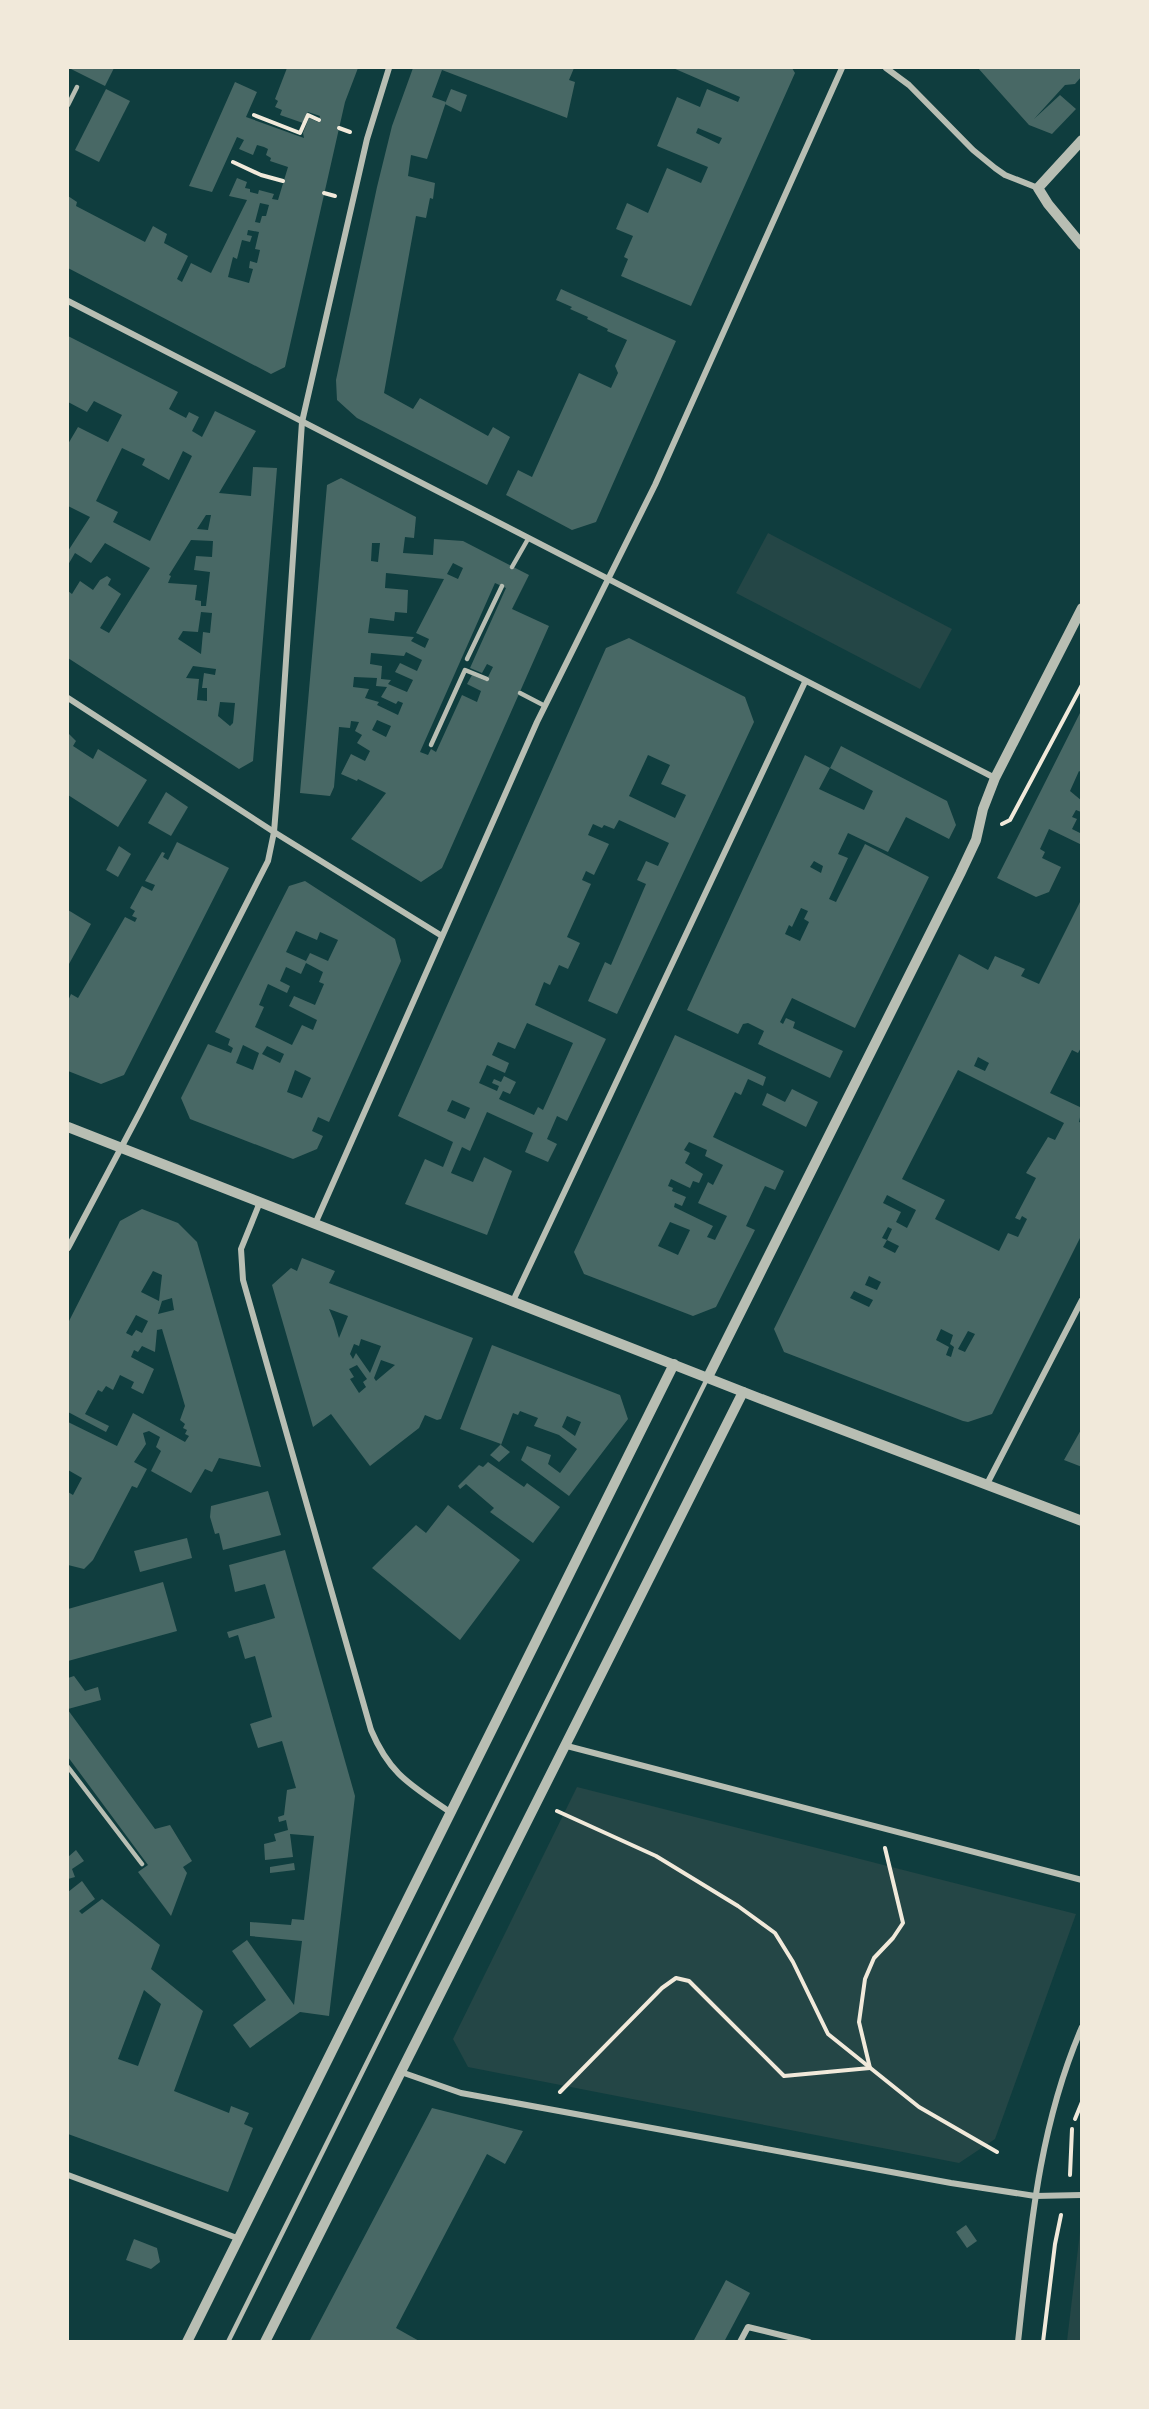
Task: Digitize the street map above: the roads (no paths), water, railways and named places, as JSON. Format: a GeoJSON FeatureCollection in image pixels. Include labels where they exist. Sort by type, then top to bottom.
{"type":"FeatureCollection","features":[{"type":"Feature","properties":{"kind":"street"},"geometry":{"type":"LineString","coordinates":[[68,1248],[268,861],[274,832],[302,422],[367,139],[389,68]]}},
{"type":"Feature","properties":{"kind":"street"},"geometry":{"type":"LineString","coordinates":[[315,1224],[545,706],[655,485],[842,68]]}},
{"type":"Feature","properties":{"kind":"street"},"geometry":{"type":"LineString","coordinates":[[885,68],[909,85],[968,145],[995,168],[1005,175],[1038,188],[1048,204],[1082,245]]}},
{"type":"Feature","properties":{"kind":"street"},"geometry":{"type":"LineString","coordinates":[[1038,188],[1082,140]]}},
{"type":"Feature","properties":{"kind":"street"},"geometry":{"type":"LineString","coordinates":[[68,301],[995,778]]}},
{"type":"Feature","properties":{"kind":"street"},"geometry":{"type":"LineString","coordinates":[[708,1377],[976,840],[983,809],[995,778],[1082,608]]}},
{"type":"Feature","properties":{"kind":"street"},"geometry":{"type":"LineString","coordinates":[[513,1301],[806,682]]}},
{"type":"Feature","properties":{"kind":"street"},"geometry":{"type":"LineString","coordinates":[[68,698],[274,832],[442,936]]}},
{"type":"Feature","properties":{"kind":"street"},"geometry":{"type":"LineString","coordinates":[[68,1127],[743,1392],[1082,1521]]}},
{"type":"Feature","properties":{"kind":"street"},"geometry":{"type":"LineString","coordinates":[[260,1202],[241,1249],[243,1280],[371,1730],[380,1753],[393,1770],[450,1812]]}},
{"type":"Feature","properties":{"kind":"street"},"geometry":{"type":"LineString","coordinates":[[987,1484],[1082,1300]]}},
{"type":"Feature","properties":{"kind":"street"},"geometry":{"type":"LineString","coordinates":[[187,2342],[674,1365]]}},
{"type":"Feature","properties":{"kind":"street"},"geometry":{"type":"LineString","coordinates":[[265,2342],[567,1746],[743,1392]]}},
{"type":"Feature","properties":{"kind":"street"},"geometry":{"type":"LineString","coordinates":[[567,1746],[1082,1880]]}},
{"type":"Feature","properties":{"kind":"street"},"geometry":{"type":"LineString","coordinates":[[1018,2342],[1043,2144],[1067,2060],[1082,2027]]}},
{"type":"Feature","properties":{"kind":"street"},"geometry":{"type":"LineString","coordinates":[[400,2072],[461,2093],[951,2183],[1035,2196],[1082,2195]]}},
{"type":"Feature","properties":{"kind":"street"},"geometry":{"type":"LineString","coordinates":[[68,2175],[237,2238]]}},
{"type":"Feature","properties":{"kind":"street"},"geometry":{"type":"LineString","coordinates":[[740,2342],[748,2327],[809,2342]]}},
{"type":"Feature","properties":{"kind":"lane"},"geometry":{"type":"LineString","coordinates":[[68,105],[76,87]]}},
{"type":"Feature","properties":{"kind":"lane"},"geometry":{"type":"LineString","coordinates":[[512,567],[528,539]]}},
{"type":"Feature","properties":{"kind":"lane"},"geometry":{"type":"LineString","coordinates":[[467,659],[502,586]]}},
{"type":"Feature","properties":{"kind":"lane"},"geometry":{"type":"LineString","coordinates":[[431,745],[465,670],[487,679]]}},
{"type":"Feature","properties":{"kind":"lane"},"geometry":{"type":"LineString","coordinates":[[520,693],[545,706]]}},
{"type":"Feature","properties":{"kind":"lane"},"geometry":{"type":"LineString","coordinates":[[228,2342],[708,1377]]}},
{"type":"Feature","properties":{"kind":"lane"},"geometry":{"type":"LineString","coordinates":[[68,1767],[142,1864]]}}]}
